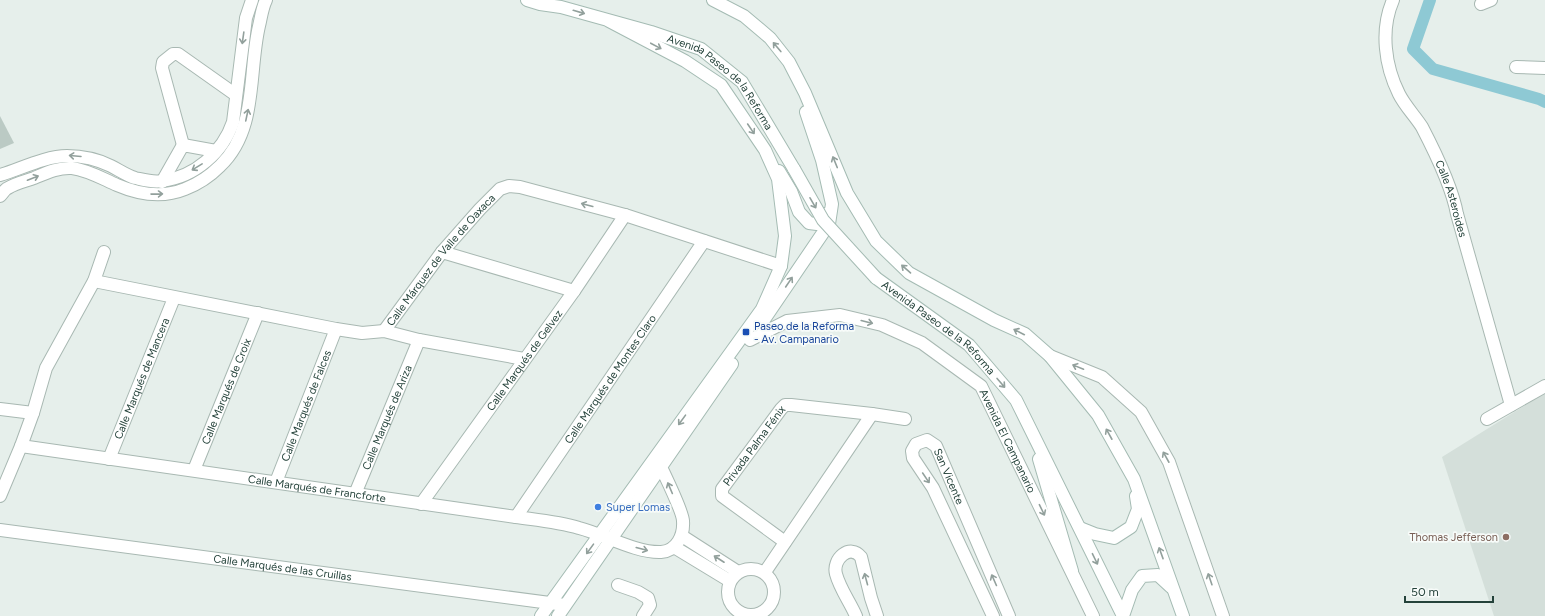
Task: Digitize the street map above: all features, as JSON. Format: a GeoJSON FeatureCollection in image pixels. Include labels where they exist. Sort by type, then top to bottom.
{"type":"FeatureCollection","features":[{"type":"Feature","properties":{"kind":"street"},"geometry":{"type":"LineString","coordinates":[[0,175],[52,158],[66,156],[95,158],[133,177],[147,181],[162,182],[179,177],[198,168],[211,158],[229,134],[233,122],[246,18],[252,0]]}},
{"type":"Feature","properties":{"kind":"street"},"geometry":{"type":"LineString","coordinates":[[0,196],[7,188],[51,171],[73,168],[100,176],[134,192],[148,194],[162,194],[185,189],[201,182],[230,157],[238,144],[243,131],[252,83],[257,38],[266,0]]}},
{"type":"Feature","properties":{"kind":"street","name":"Avenida Paseo de la Reforma"},"geometry":{"type":"LineString","coordinates":[[527,0],[561,7],[650,32],[701,49],[742,82],[823,220],[876,278],[969,345],[1016,400],[1123,616]]}},
{"type":"Feature","properties":{"kind":"street"},"geometry":{"type":"LineString","coordinates":[[713,0],[744,16],[770,38],[789,62],[805,93],[847,193],[876,242],[909,273],[994,320],[1025,334],[1050,356],[1098,415],[1134,479],[1183,616]]}},
{"type":"Feature","properties":{"kind":"street","name":"Calle Asteroides"},"geometry":{"type":"LineString","coordinates":[[1393,0],[1386,20],[1385,46],[1392,76],[1399,95],[1421,126],[1431,145],[1454,199],[1512,405]]}},
{"type":"Feature","properties":{"kind":"street","name":"Avenida Paseo de la Reforma"},"geometry":{"type":"LineString","coordinates":[[558,616],[606,537],[762,309],[781,266],[785,236],[778,179],[765,150],[721,85],[685,61],[609,21]]}},
{"type":"Feature","properties":{"kind":"street"},"geometry":{"type":"LineString","coordinates":[[162,182],[183,145],[162,68],[163,62],[173,54],[178,54],[236,94]]}},
{"type":"Feature","properties":{"kind":"street"},"geometry":{"type":"LineString","coordinates":[[765,150],[791,191],[799,212],[809,223],[817,224],[824,222],[832,204],[822,160],[789,62]]}},
{"type":"Feature","properties":{"kind":"street"},"geometry":{"type":"LineString","coordinates":[[1516,67],[1545,68]]}},
{"type":"Feature","properties":{"kind":"street"},"geometry":{"type":"LineString","coordinates":[[183,145],[216,151]]}},
{"type":"Feature","properties":{"kind":"street","name":"Calle Márquez de Valle de Oaxaca"},"geometry":{"type":"LineString","coordinates":[[94,281],[336,329],[362,333],[384,331],[442,252],[480,208],[500,189],[509,186],[520,187],[624,215],[781,266]]}},
{"type":"Feature","properties":{"kind":"street","name":"Avenida Paseo de la Reforma"},"geometry":{"type":"LineString","coordinates":[[541,616],[661,467],[829,224],[832,204]]}},
{"type":"Feature","properties":{"kind":"street","name":"Calle Marqués de Gelvez"},"geometry":{"type":"LineString","coordinates":[[421,504],[574,291],[624,215]]}},
{"type":"Feature","properties":{"kind":"street","name":"Calle Marqués de Montes Claro"},"geometry":{"type":"LineString","coordinates":[[516,517],[704,241]]}},
{"type":"Feature","properties":{"kind":"street"},"geometry":{"type":"LineString","coordinates":[[0,496],[33,413],[46,368],[94,281],[104,252]]}},
{"type":"Feature","properties":{"kind":"street"},"geometry":{"type":"LineString","coordinates":[[442,252],[574,291]]}},
{"type":"Feature","properties":{"kind":"street","name":"Calle Marqués de Mancera"},"geometry":{"type":"LineString","coordinates":[[109,459],[174,298]]}},
{"type":"Feature","properties":{"kind":"street","name":"Calle Marqués de Croix"},"geometry":{"type":"LineString","coordinates":[[194,470],[258,313]]}},
{"type":"Feature","properties":{"kind":"street","name":"Avenida El Campanario"},"geometry":{"type":"LineString","coordinates":[[750,340],[787,320],[840,315],[882,325],[922,343],[981,386],[1094,616]]}},
{"type":"Feature","properties":{"kind":"street","name":"Calle Marqués de Falces"},"geometry":{"type":"LineString","coordinates":[[276,482],[336,329]]}},
{"type":"Feature","properties":{"kind":"street"},"geometry":{"type":"LineString","coordinates":[[384,331],[419,340],[524,359]]}},
{"type":"Feature","properties":{"kind":"street","name":"Calle Marqués de Ariza"},"geometry":{"type":"LineString","coordinates":[[355,494],[419,340]]}},
{"type":"Feature","properties":{"kind":"street"},"geometry":{"type":"LineString","coordinates":[[1050,356],[1102,377],[1141,412],[1169,462],[1223,616]]}},
{"type":"Feature","properties":{"kind":"street"},"geometry":{"type":"LineString","coordinates":[[1487,419],[1545,386]]}},
{"type":"Feature","properties":{"kind":"street","name":"Privada Palma Fénix"},"geometry":{"type":"LineString","coordinates":[[785,542],[722,496],[722,489],[781,408],[785,405],[905,419]]}},
{"type":"Feature","properties":{"kind":"street"},"geometry":{"type":"LineString","coordinates":[[0,409],[33,413]]}},
{"type":"Feature","properties":{"kind":"street"},"geometry":{"type":"LineString","coordinates":[[765,572],[872,414]]}},
{"type":"Feature","properties":{"kind":"street"},"geometry":{"type":"LineString","coordinates":[[1031,429],[1072,571]]}},
{"type":"Feature","properties":{"kind":"street","name":"San Vicente"},"geometry":{"type":"LineString","coordinates":[[991,611],[933,488],[913,458],[912,451],[916,444],[927,440],[936,446],[1009,616]]}},
{"type":"Feature","properties":{"kind":"street","name":"Calle Marqués de Francforte"},"geometry":{"type":"LineString","coordinates":[[21,446],[516,517],[579,528],[649,550],[662,552],[674,548]]}},
{"type":"Feature","properties":{"kind":"street"},"geometry":{"type":"LineString","coordinates":[[661,467],[683,519],[682,536],[674,548],[734,577]]}},
{"type":"Feature","properties":{"kind":"street"},"geometry":{"type":"LineString","coordinates":[[1080,528],[1095,534],[1114,538],[1131,528],[1138,509],[1134,479]]}},
{"type":"Feature","properties":{"kind":"street","name":"Calle Marqués de las Cruillas"},"geometry":{"type":"LineString","coordinates":[[0,530],[565,605]]}},
{"type":"Feature","properties":{"kind":"street"},"geometry":{"type":"LineString","coordinates":[[682,536],[734,577]]}},
{"type":"Feature","properties":{"kind":"street"},"geometry":{"type":"LineString","coordinates":[[856,616],[840,584],[835,565],[840,557],[847,552],[854,551],[861,557],[877,616]]}},
{"type":"Feature","properties":{"kind":"street"},"geometry":{"type":"LineString","coordinates":[[751,568],[765,572],[772,581],[775,592],[772,603],[765,614],[748,615],[731,611],[728,594],[734,577],[751,568]]}},
{"type":"Feature","properties":{"kind":"street"},"geometry":{"type":"LineString","coordinates":[[1123,616],[1132,590],[1142,576],[1158,575],[1174,591]]}},
{"type":"Feature","properties":{"kind":"street"},"geometry":{"type":"LineString","coordinates":[[618,585],[638,592],[648,598],[650,605],[643,616]]}},
{"type":"Feature","properties":{"kind":"street"},"geometry":{"type":"LineString","coordinates":[[991,611],[1002,599]]}},
{"type":"Feature","properties":{"kind":"shaded area","name":"Thomas Jefferson"},"geometry":{"type":"Polygon","coordinates":[[[1545,393],[1545,616],[1494,616],[1442,457],[1545,393]]]}},
{"type":"Feature","properties":{"kind":"building"},"geometry":{"type":"Polygon","coordinates":[[[0,116],[14,143],[0,149],[0,116]]]}},
{"type":"Feature","properties":{"kind":"waterway"},"geometry":{"type":"LineString","coordinates":[[1430,0],[1413,49],[1433,69],[1545,102]]}},
{"type":"Feature","properties":{"kind":"place","name":"Paseo de la Reforma - Av. Campanario"},"geometry":{"type":"Point","coordinates":[746,332]}},
{"type":"Feature","properties":{"kind":"place","name":"Super Lomas"},"geometry":{"type":"Point","coordinates":[598,507]}},
{"type":"Feature","properties":{"kind":"place","name":"Thomas Jefferson"},"geometry":{"type":"Point","coordinates":[1506,537]}}]}
